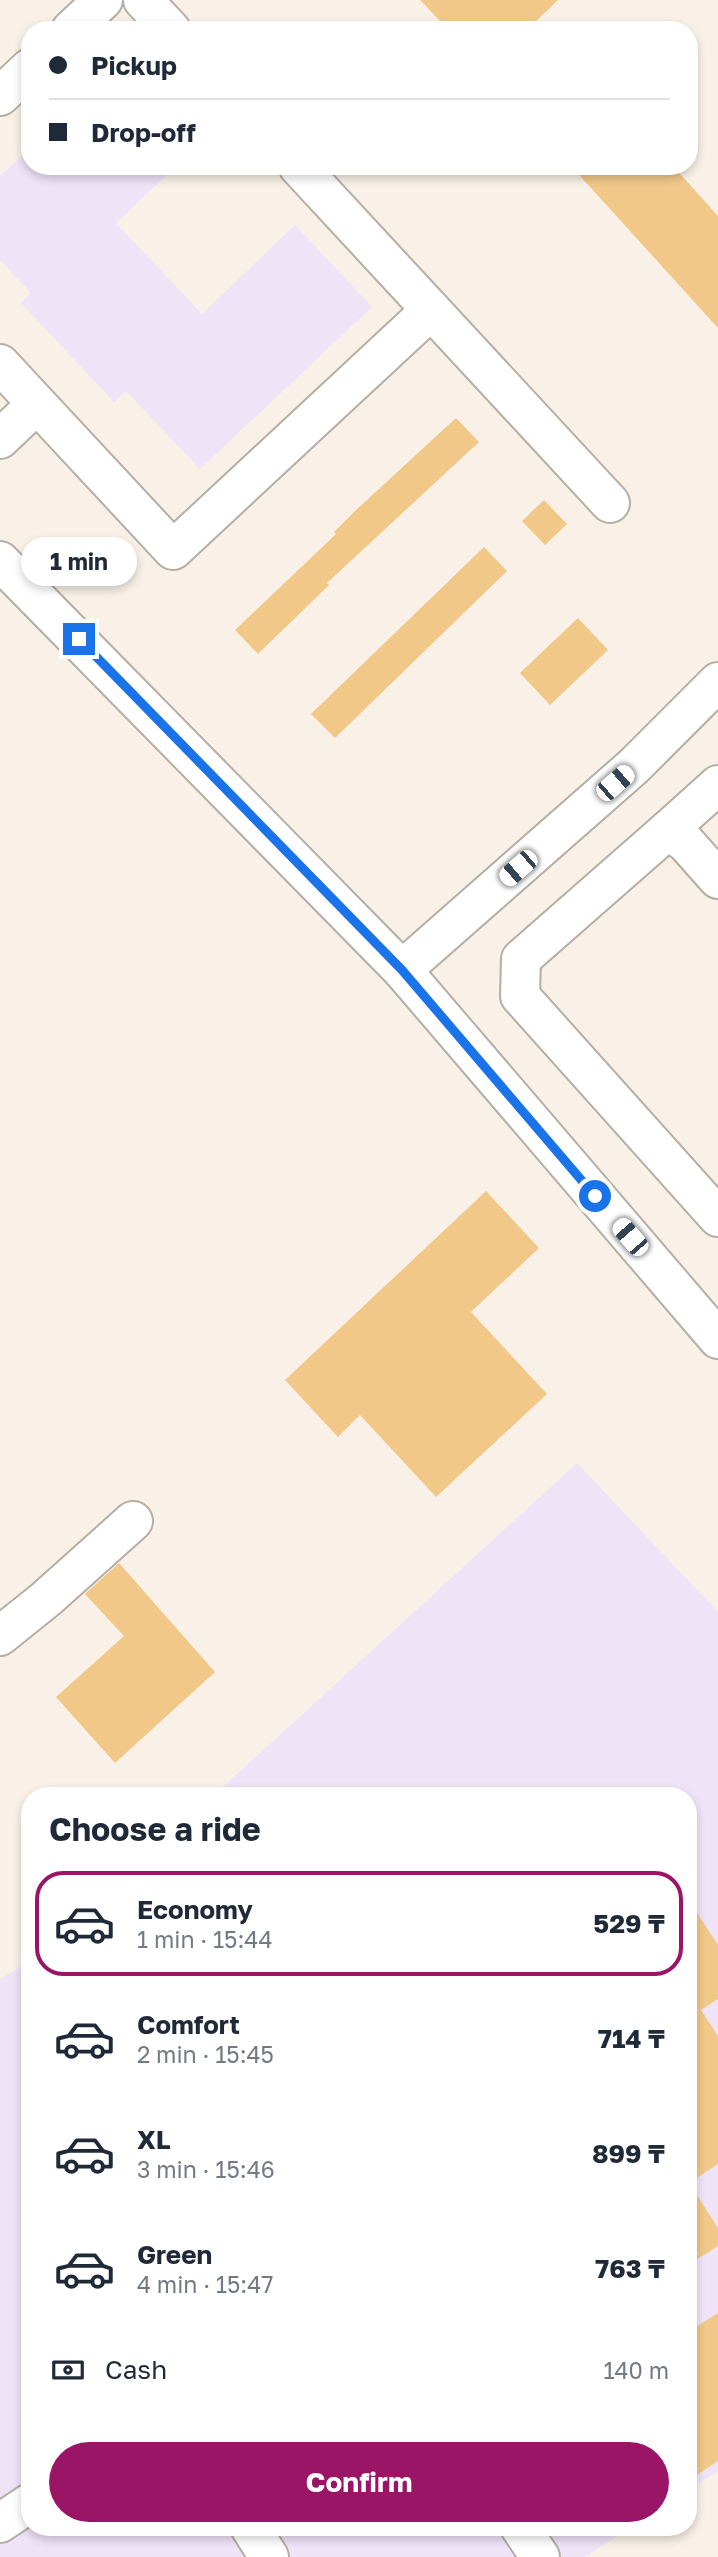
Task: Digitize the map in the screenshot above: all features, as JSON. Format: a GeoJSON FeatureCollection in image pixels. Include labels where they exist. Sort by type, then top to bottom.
{"type":"FeatureCollection","features":[{"type":"Feature","properties":{"kind":"street"},"geometry":{"type":"LineString","coordinates":[[81,21],[103,0]]}},
{"type":"Feature","properties":{"kind":"street"},"geometry":{"type":"LineString","coordinates":[[143,0],[163,21]]}},
{"type":"Feature","properties":{"kind":"street"},"geometry":{"type":"LineString","coordinates":[[0,96],[21,76]]}},
{"type":"Feature","properties":{"kind":"street"},"geometry":{"type":"LineString","coordinates":[[306,175],[611,503]]}},
{"type":"Feature","properties":{"kind":"street"},"geometry":{"type":"LineString","coordinates":[[0,364],[173,550],[431,310]]}},
{"type":"Feature","properties":{"kind":"street"},"geometry":{"type":"LineString","coordinates":[[0,439],[37,404]]}},
{"type":"Feature","properties":{"kind":"street"},"geometry":{"type":"LineString","coordinates":[[0,561],[402,970],[718,1339]]}},
{"type":"Feature","properties":{"kind":"street"},"geometry":{"type":"LineString","coordinates":[[402,970],[634,766],[718,682]]}},
{"type":"Feature","properties":{"kind":"street"},"geometry":{"type":"LineString","coordinates":[[718,785],[522,959],[520,996],[718,1217]]}},
{"type":"Feature","properties":{"kind":"street"},"geometry":{"type":"LineString","coordinates":[[668,830],[686,843],[718,879]]}},
{"type":"Feature","properties":{"kind":"street"},"geometry":{"type":"LineString","coordinates":[[0,1636],[133,1521]]}},
{"type":"Feature","properties":{"kind":"street"},"geometry":{"type":"LineString","coordinates":[[0,2522],[21,2509]]}},
{"type":"Feature","properties":{"kind":"street"},"geometry":{"type":"LineString","coordinates":[[256,2536],[269,2557]]}},
{"type":"Feature","properties":{"kind":"street"},"geometry":{"type":"LineString","coordinates":[[526,2536],[540,2557]]}},
{"type":"Feature","properties":{"kind":"shaded area"},"geometry":{"type":"Polygon","coordinates":[[[21,156],[21,175],[167,175],[116,223],[202,314],[295,225],[372,307],[200,469],[126,391],[114,402],[21,303],[31,293],[0,260],[0,176],[21,156]]]}},
{"type":"Feature","properties":{"kind":"shaded area"},"geometry":{"type":"Polygon","coordinates":[[[577,1463],[718,1612],[718,2471],[697,2484],[697,1787],[223,1787],[577,1463]]]}},
{"type":"Feature","properties":{"kind":"shaded area"},"geometry":{"type":"Polygon","coordinates":[[[21,1966],[21,2536],[617,2536],[585,2557],[0,2557],[0,1979],[21,1966]]]}},
{"type":"Feature","properties":{"kind":"building"},"geometry":{"type":"Polygon","coordinates":[[[420,0],[558,0],[536,21],[440,21],[420,0]]]}},
{"type":"Feature","properties":{"kind":"building"},"geometry":{"type":"Polygon","coordinates":[[[579,175],[681,175],[718,216],[718,328],[579,175]]]}},
{"type":"Feature","properties":{"kind":"building"},"geometry":{"type":"Polygon","coordinates":[[[456,418],[479,442],[327,583],[329,585],[258,654],[235,630],[336,534],[334,532],[355,511],[456,418]]]}},
{"type":"Feature","properties":{"kind":"building"},"geometry":{"type":"Polygon","coordinates":[[[544,500],[567,524],[545,545],[522,521],[544,500]]]}},
{"type":"Feature","properties":{"kind":"building"},"geometry":{"type":"Polygon","coordinates":[[[484,547],[507,571],[335,738],[311,714],[484,547]]]}},
{"type":"Feature","properties":{"kind":"building"},"geometry":{"type":"Polygon","coordinates":[[[578,618],[608,650],[550,705],[520,673],[578,618]]]}},
{"type":"Feature","properties":{"kind":"building"},"geometry":{"type":"Polygon","coordinates":[[[486,1191],[539,1248],[471,1312],[547,1394],[436,1497],[360,1415],[338,1437],[285,1380],[486,1191]]]}},
{"type":"Feature","properties":{"kind":"building"},"geometry":{"type":"Polygon","coordinates":[[[119,1563],[215,1672],[115,1763],[56,1697],[124,1636],[85,1594],[119,1563]]]}},
{"type":"Feature","properties":{"kind":"building"},"geometry":{"type":"Polygon","coordinates":[[[697,1913],[718,1945],[718,1999],[701,2010],[718,2036],[718,2164],[697,2178],[697,1913]]]}},
{"type":"Feature","properties":{"kind":"building"},"geometry":{"type":"Polygon","coordinates":[[[697,2195],[718,2228],[718,2246],[697,2259],[697,2195]]]}},
{"type":"Feature","properties":{"kind":"building"},"geometry":{"type":"Polygon","coordinates":[[[718,2313],[718,2461],[697,2475],[697,2326],[718,2313]]]}},
{"type":"Feature","properties":{"kind":"route"},"geometry":{"type":"LineString","coordinates":[[79,639],[402,970],[595,1196]]}}]}
